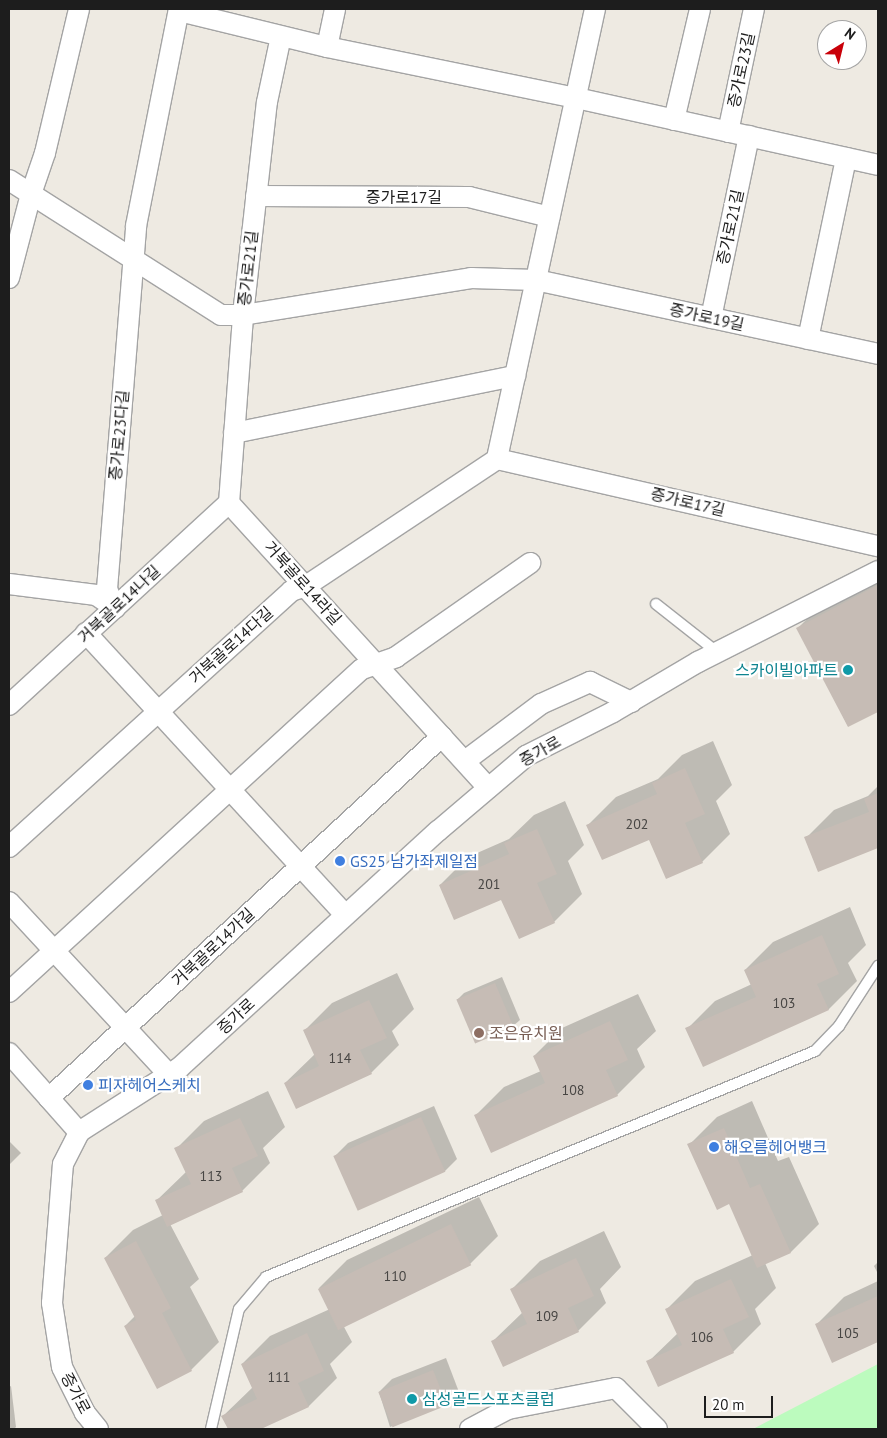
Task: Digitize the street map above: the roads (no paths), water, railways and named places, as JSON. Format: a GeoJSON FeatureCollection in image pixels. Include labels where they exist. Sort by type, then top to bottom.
{"type":"FeatureCollection","features":[{"type":"Feature","properties":{"kind":"street"},"geometry":{"type":"LineString","coordinates":[[9,278],[30,194],[45,153],[79,9]]}},
{"type":"Feature","properties":{"kind":"street"},"geometry":{"type":"LineString","coordinates":[[327,47],[335,9]]}},
{"type":"Feature","properties":{"kind":"street"},"geometry":{"type":"LineString","coordinates":[[306,586],[497,459],[596,9]]}},
{"type":"Feature","properties":{"kind":"street"},"geometry":{"type":"LineString","coordinates":[[674,120],[700,9]]}},
{"type":"Feature","properties":{"kind":"street","name":"증가로23길"},"geometry":{"type":"LineString","coordinates":[[728,132],[754,9]]}},
{"type":"Feature","properties":{"kind":"street"},"geometry":{"type":"LineString","coordinates":[[179,10],[327,47],[576,98],[878,165]]}},
{"type":"Feature","properties":{"kind":"street","name":"증가로23다길"},"geometry":{"type":"LineString","coordinates":[[114,608],[107,589],[136,226],[179,10]]}},
{"type":"Feature","properties":{"kind":"street","name":"증가로21길"},"geometry":{"type":"LineString","coordinates":[[229,503],[243,315],[266,102],[281,36]]}},
{"type":"Feature","properties":{"kind":"street","name":"증가로21길"},"geometry":{"type":"LineString","coordinates":[[711,318],[749,136]]}},
{"type":"Feature","properties":{"kind":"street"},"geometry":{"type":"LineString","coordinates":[[808,339],[846,158]]}},
{"type":"Feature","properties":{"kind":"street"},"geometry":{"type":"LineString","coordinates":[[9,180],[221,315],[243,315],[470,278],[536,280]]}},
{"type":"Feature","properties":{"kind":"street","name":"증가로17길"},"geometry":{"type":"LineString","coordinates":[[256,196],[469,197],[550,217]]}},
{"type":"Feature","properties":{"kind":"street","name":"증가로19길"},"geometry":{"type":"LineString","coordinates":[[536,280],[878,354]]}},
{"type":"Feature","properties":{"kind":"street"},"geometry":{"type":"LineString","coordinates":[[234,433],[515,376]]}},
{"type":"Feature","properties":{"kind":"street","name":"증가로17길"},"geometry":{"type":"LineString","coordinates":[[497,459],[878,546]]}},
{"type":"Feature","properties":{"kind":"street","name":"거북골로14나길"},"geometry":{"type":"LineString","coordinates":[[9,705],[229,503]]}},
{"type":"Feature","properties":{"kind":"street","name":"거북골로14라길"},"geometry":{"type":"LineString","coordinates":[[229,503],[488,788]]}},
{"type":"Feature","properties":{"kind":"street"},"geometry":{"type":"LineString","coordinates":[[9,992],[55,952],[362,669],[396,657],[530,563]]}},
{"type":"Feature","properties":{"kind":"street","name":"증가로"},"geometry":{"type":"LineString","coordinates":[[98,1429],[85,1413],[62,1367],[52,1304],[63,1164],[79,1132],[179,1068],[345,916],[526,756],[630,702],[717,652],[878,572]]}},
{"type":"Feature","properties":{"kind":"street"},"geometry":{"type":"LineString","coordinates":[[9,584],[96,595],[114,608]]}},
{"type":"Feature","properties":{"kind":"street","name":"거북골로14다길"},"geometry":{"type":"LineString","coordinates":[[159,710],[291,591],[306,586]]}},
{"type":"Feature","properties":{"kind":"street"},"geometry":{"type":"LineString","coordinates":[[86,633],[301,865],[345,916]]}},
{"type":"Feature","properties":{"kind":"street"},"geometry":{"type":"LineString","coordinates":[[465,761],[541,704],[590,682],[630,702]]}},
{"type":"Feature","properties":{"kind":"street"},"geometry":{"type":"LineString","coordinates":[[9,847],[159,710]]}},
{"type":"Feature","properties":{"kind":"street"},"geometry":{"type":"LineString","coordinates":[[301,865],[442,736]]}},
{"type":"Feature","properties":{"kind":"street","name":"거북골로14가길"},"geometry":{"type":"LineString","coordinates":[[49,1098],[301,865]]}},
{"type":"Feature","properties":{"kind":"street"},"geometry":{"type":"LineString","coordinates":[[9,902],[169,1075]]}},
{"type":"Feature","properties":{"kind":"street"},"geometry":{"type":"LineString","coordinates":[[9,1053],[79,1132]]}},
{"type":"Feature","properties":{"kind":"street"},"geometry":{"type":"LineString","coordinates":[[470,1429],[508,1409],[616,1388],[657,1429]]}},
{"type":"Feature","properties":{"kind":"lane"},"geometry":{"type":"LineString","coordinates":[[656,604],[717,652]]}},
{"type":"Feature","properties":{"kind":"lane"},"geometry":{"type":"LineString","coordinates":[[211,1429],[239,1309],[266,1278],[814,1050],[839,1026],[878,966]]}},
{"type":"Feature","properties":{"kind":"place","name":"스카이빌아파트"},"geometry":{"type":"Point","coordinates":[848,670]}},
{"type":"Feature","properties":{"kind":"place","name":"GS25 남가좌제일점"},"geometry":{"type":"Point","coordinates":[340,861]}},
{"type":"Feature","properties":{"kind":"place","name":"조은유치원"},"geometry":{"type":"Point","coordinates":[479,1033]}},
{"type":"Feature","properties":{"kind":"place","name":"피자헤어스케치"},"geometry":{"type":"Point","coordinates":[88,1085]}},
{"type":"Feature","properties":{"kind":"place","name":"해오름헤어뱅크"},"geometry":{"type":"Point","coordinates":[714,1147]}},
{"type":"Feature","properties":{"kind":"place","name":"삼성골드스포츠클럽"},"geometry":{"type":"Point","coordinates":[412,1399]}}]}
